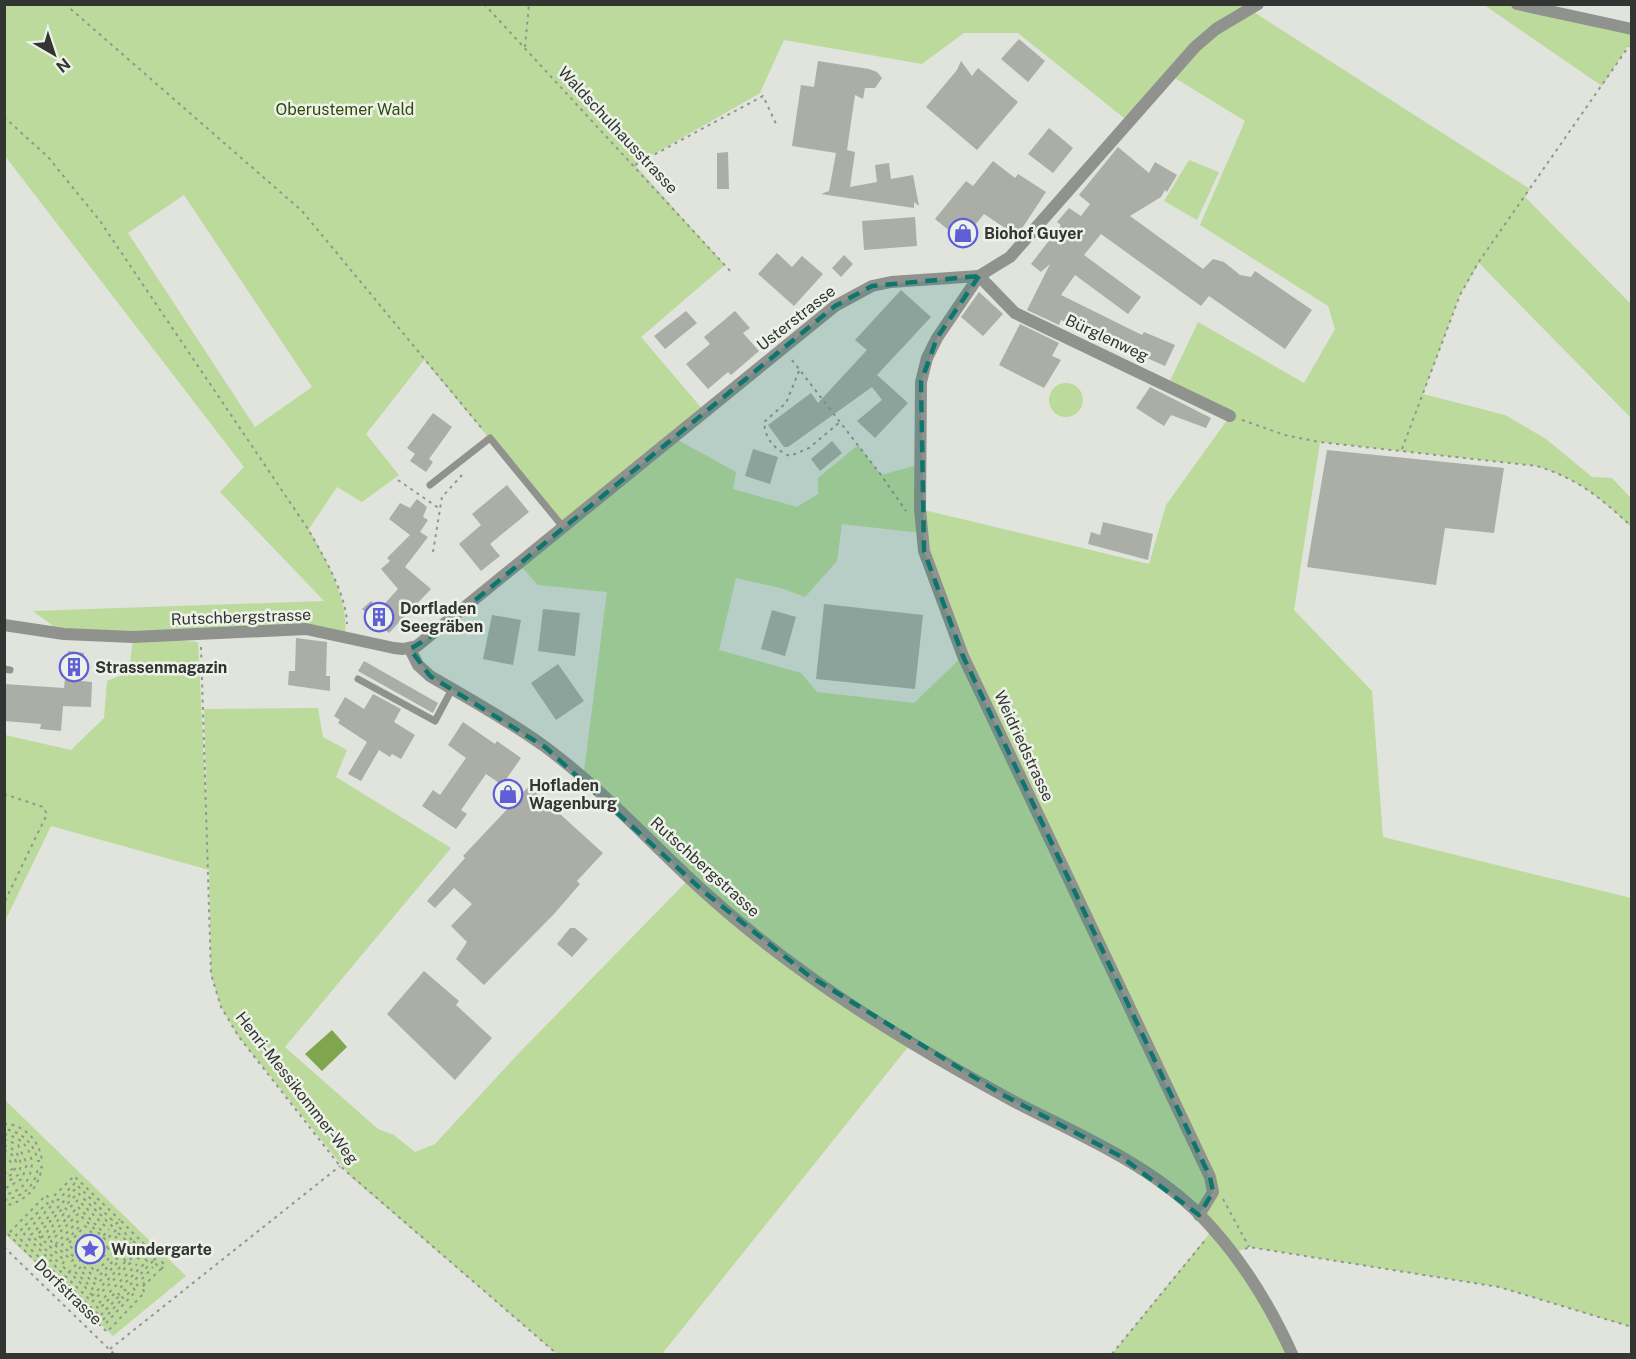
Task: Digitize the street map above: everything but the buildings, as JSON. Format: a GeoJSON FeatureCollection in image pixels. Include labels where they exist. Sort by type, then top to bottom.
{"type":"FeatureCollection","features":[{"type":"Feature","properties":{"kind":"street","name":"Usterstrasse"},"geometry":{"type":"LineString","coordinates":[[410,649],[430,637],[835,306],[872,286],[979,276],[993,270],[1023,245],[1195,46],[1216,28],[1258,4]]}},
{"type":"Feature","properties":{"kind":"street"},"geometry":{"type":"LineString","coordinates":[[1517,4],[1632,29]]}},
{"type":"Feature","properties":{"kind":"street","name":"Bürglenweg"},"geometry":{"type":"LineString","coordinates":[[979,276],[1015,313],[1230,416]]}},
{"type":"Feature","properties":{"kind":"street","name":"Weidriedstrasse"},"geometry":{"type":"LineString","coordinates":[[979,276],[937,338],[927,358],[921,382],[920,509],[924,551],[963,656],[1210,1177],[1213,1192]]}},
{"type":"Feature","properties":{"kind":"street","name":"Rutschbergstrasse"},"geometry":{"type":"LineString","coordinates":[[4,626],[92,636],[200,636],[306,629],[394,648],[410,649],[418,666],[545,747],[598,792],[703,891],[808,975],[993,1089],[1120,1156],[1158,1181],[1199,1215],[1255,1283],[1292,1354]]}},
{"type":"Feature","properties":{"kind":"street"},"geometry":{"type":"LineString","coordinates":[[1199,1215],[1213,1192]]}},
{"type":"Feature","properties":{"kind":"lane"},"geometry":{"type":"LineString","coordinates":[[430,485],[490,438],[563,527]]}},
{"type":"Feature","properties":{"kind":"lane"},"geometry":{"type":"LineString","coordinates":[[358,679],[435,722],[452,689]]}},
{"type":"Feature","properties":{"kind":"path"},"geometry":{"type":"LineString","coordinates":[[65,4],[302,211],[490,438]]}},
{"type":"Feature","properties":{"kind":"path","name":"Waldschulhausstrasse"},"geometry":{"type":"LineString","coordinates":[[484,4],[635,165],[732,273]]}},
{"type":"Feature","properties":{"kind":"path"},"geometry":{"type":"LineString","coordinates":[[525,47],[529,4]]}},
{"type":"Feature","properties":{"kind":"path"},"geometry":{"type":"LineString","coordinates":[[1402,449],[1465,287],[1478,263],[1629,46]]}},
{"type":"Feature","properties":{"kind":"path"},"geometry":{"type":"LineString","coordinates":[[635,165],[763,96],[777,126]]}},
{"type":"Feature","properties":{"kind":"path"},"geometry":{"type":"LineString","coordinates":[[4,117],[48,157],[100,221],[308,529],[327,564],[340,596],[347,620],[345,636]]}},
{"type":"Feature","properties":{"kind":"path"},"geometry":{"type":"LineString","coordinates":[[783,349],[908,514]]}},
{"type":"Feature","properties":{"kind":"path"},"geometry":{"type":"LineString","coordinates":[[799,370],[786,403],[764,422],[765,434],[778,452],[790,456],[809,448],[840,422]]}},
{"type":"Feature","properties":{"kind":"path"},"geometry":{"type":"LineString","coordinates":[[1230,416],[1258,427],[1308,440],[1537,466],[1565,475],[1587,488],[1632,527]]}},
{"type":"Feature","properties":{"kind":"path"},"geometry":{"type":"LineString","coordinates":[[433,552],[442,497],[465,472]]}},
{"type":"Feature","properties":{"kind":"path"},"geometry":{"type":"LineString","coordinates":[[398,480],[440,510]]}},
{"type":"Feature","properties":{"kind":"path","name":"Henri-Messikommer-Weg"},"geometry":{"type":"LineString","coordinates":[[200,636],[211,974],[215,991],[239,1037],[340,1166],[557,1354]]}},
{"type":"Feature","properties":{"kind":"path"},"geometry":{"type":"LineString","coordinates":[[4,794],[43,807],[47,814],[4,903]]}},
{"type":"Feature","properties":{"kind":"path"},"geometry":{"type":"LineString","coordinates":[[4,1124],[28,1133],[39,1148],[42,1161],[38,1161],[36,1152],[25,1137],[4,1129]]}},
{"type":"Feature","properties":{"kind":"path"},"geometry":{"type":"LineString","coordinates":[[4,1134],[14,1137],[25,1145],[32,1164],[25,1184],[20,1190],[4,1195]]}},
{"type":"Feature","properties":{"kind":"path"},"geometry":{"type":"LineString","coordinates":[[4,1139],[18,1145],[23,1150],[27,1164],[22,1179],[4,1190]]}},
{"type":"Feature","properties":{"kind":"path"},"geometry":{"type":"LineString","coordinates":[[4,1145],[16,1151],[21,1162],[18,1175],[4,1184]]}},
{"type":"Feature","properties":{"kind":"path"},"geometry":{"type":"LineString","coordinates":[[4,1150],[14,1156],[16,1162],[11,1162],[4,1155]]}},
{"type":"Feature","properties":{"kind":"path"},"geometry":{"type":"LineString","coordinates":[[110,1349],[340,1166]]}},
{"type":"Feature","properties":{"kind":"path"},"geometry":{"type":"LineString","coordinates":[[4,1174],[16,1167],[12,1174],[4,1179]]}},
{"type":"Feature","properties":{"kind":"path"},"geometry":{"type":"LineString","coordinates":[[4,1200],[24,1192],[35,1179],[38,1167],[42,1167],[40,1178],[27,1197],[4,1206]]}},
{"type":"Feature","properties":{"kind":"path"},"geometry":{"type":"LineString","coordinates":[[75,1182],[57,1200],[54,1196],[74,1176],[157,1257],[130,1285],[136,1291],[106,1323]]}},
{"type":"Feature","properties":{"kind":"path"},"geometry":{"type":"LineString","coordinates":[[68,1197],[78,1186],[112,1220],[109,1223]]}},
{"type":"Feature","properties":{"kind":"path"},"geometry":{"type":"LineString","coordinates":[[1213,1192],[1222,1197],[1249,1247],[1498,1287],[1632,1328]]}},
{"type":"Feature","properties":{"kind":"path"},"geometry":{"type":"LineString","coordinates":[[120,1220],[113,1227],[78,1193],[68,1203],[65,1200],[31,1235],[57,1261],[54,1265],[89,1299],[126,1261]]}},
{"type":"Feature","properties":{"kind":"path"},"geometry":{"type":"LineString","coordinates":[[8,1234],[46,1195],[54,1203],[24,1234],[51,1261],[47,1265],[100,1316],[120,1295]]}},
{"type":"Feature","properties":{"kind":"path"},"geometry":{"type":"LineString","coordinates":[[75,1272],[88,1285],[86,1288],[61,1265],[65,1261],[37,1235],[64,1207],[67,1210],[78,1200],[109,1230]]}},
{"type":"Feature","properties":{"kind":"path"},"geometry":{"type":"LineString","coordinates":[[44,1262],[16,1235],[47,1203],[51,1207]]}},
{"type":"Feature","properties":{"kind":"path"},"geometry":{"type":"LineString","coordinates":[[78,1207],[105,1234],[102,1237]]}},
{"type":"Feature","properties":{"kind":"path"},"geometry":{"type":"LineString","coordinates":[[48,1238],[75,1210],[78,1214],[51,1241],[72,1261],[75,1258],[62,1245],[82,1224]]}},
{"type":"Feature","properties":{"kind":"path"},"geometry":{"type":"LineString","coordinates":[[41,1238],[64,1214],[68,1217]]}},
{"type":"Feature","properties":{"kind":"path"},"geometry":{"type":"LineString","coordinates":[[55,1245],[82,1217],[106,1240],[119,1227],[147,1254]]}},
{"type":"Feature","properties":{"kind":"path"},"geometry":{"type":"LineString","coordinates":[[85,1227],[106,1247],[113,1254],[96,1272],[68,1244],[85,1227]]}},
{"type":"Feature","properties":{"kind":"path"},"geometry":{"type":"LineString","coordinates":[[1112,1354],[1213,1230]]}},
{"type":"Feature","properties":{"kind":"path"},"geometry":{"type":"LineString","coordinates":[[4,1231],[107,1332],[145,1292],[136,1284]]}},
{"type":"Feature","properties":{"kind":"path"},"geometry":{"type":"LineString","coordinates":[[118,1233],[147,1261]]}},
{"type":"Feature","properties":{"kind":"path"},"geometry":{"type":"LineString","coordinates":[[85,1234],[106,1254],[95,1264],[86,1255],[75,1244],[85,1234]]}},
{"type":"Feature","properties":{"kind":"path"},"geometry":{"type":"LineString","coordinates":[[106,1247],[117,1238],[140,1260]]}},
{"type":"Feature","properties":{"kind":"path"},"geometry":{"type":"LineString","coordinates":[[130,1244],[133,1241]]}},
{"type":"Feature","properties":{"kind":"path"},"geometry":{"type":"LineString","coordinates":[[92,1302],[133,1261],[116,1244]]}},
{"type":"Feature","properties":{"kind":"path","name":"Dorfstrasse"},"geometry":{"type":"LineString","coordinates":[[4,1247],[114,1354]]}},
{"type":"Feature","properties":{"kind":"path"},"geometry":{"type":"LineString","coordinates":[[123,1251],[126,1247]]}},
{"type":"Feature","properties":{"kind":"path"},"geometry":{"type":"LineString","coordinates":[[112,1248],[129,1264]]}},
{"type":"Feature","properties":{"kind":"path"},"geometry":{"type":"LineString","coordinates":[[58,1284],[90,1250]]}},
{"type":"Feature","properties":{"kind":"path"},"geometry":{"type":"LineString","coordinates":[[103,1320],[129,1292],[120,1288],[150,1257]]}},
{"type":"Feature","properties":{"kind":"path"},"geometry":{"type":"LineString","coordinates":[[92,1295],[89,1292],[96,1285],[79,1269],[82,1265],[99,1281],[119,1261],[116,1258],[100,1275]]}},
{"type":"Feature","properties":{"kind":"path"},"geometry":{"type":"LineString","coordinates":[[153,1261],[161,1269]]}},
{"type":"Feature","properties":{"kind":"path"},"geometry":{"type":"LineString","coordinates":[[141,1288],[165,1264],[161,1261]]}},
{"type":"Feature","properties":{"kind":"path"},"geometry":{"type":"LineString","coordinates":[[123,1298],[116,1292],[99,1309],[96,1306],[137,1264]]}},
{"type":"Feature","properties":{"kind":"path"},"geometry":{"type":"LineString","coordinates":[[145,1285],[141,1280],[153,1267]]}},
{"type":"Feature","properties":{"kind":"highlighted area"},"geometry":{"type":"Polygon","coordinates":[[[979,276],[937,338],[921,382],[924,551],[963,656],[1210,1177],[1213,1192],[1199,1215],[1120,1156],[1003,1095],[808,975],[703,891],[545,747],[430,676],[410,649],[430,637],[835,306],[872,286],[979,276]]]}},
{"type":"Feature","properties":{"kind":"green space","name":"Oberustemer Wald"},"geometry":{"type":"Polygon","coordinates":[[[5,5],[1258,5],[1249,9],[1530,189],[1525,197],[1631,304],[1631,418],[1479,263],[1460,295],[1423,394],[1505,415],[1546,439],[1592,477],[1612,478],[1631,498],[1631,527],[1588,490],[1565,477],[1537,466],[1320,442],[1294,610],[1372,691],[1383,837],[1631,898],[1631,1327],[1499,1287],[1249,1247],[1234,1253],[1292,1354],[1112,1354],[1213,1229],[1176,1194],[912,1042],[662,1354],[557,1354],[352,1178],[239,1037],[221,1007],[211,974],[209,870],[51,826],[5,921],[5,735],[71,750],[104,718],[107,681],[129,672],[133,638],[64,634],[33,611],[324,601],[220,492],[244,467],[5,156],[5,5]],[[964,33],[922,64],[784,40],[760,93],[635,165],[725,265],[641,337],[705,412],[674,438],[736,472],[733,489],[797,507],[818,494],[818,478],[858,445],[881,475],[921,464],[920,509],[1149,564],[1166,505],[1230,416],[1168,385],[1198,322],[1304,383],[1335,329],[1328,306],[1200,225],[1245,121],[1170,75],[1129,122],[1018,33],[964,33]],[[184,195],[128,233],[255,427],[312,387],[184,195]],[[424,360],[366,434],[399,475],[362,502],[337,487],[309,529],[340,594],[345,635],[306,629],[142,638],[198,642],[207,821],[204,709],[318,708],[323,737],[347,750],[336,777],[451,848],[285,1047],[378,1129],[394,1135],[415,1152],[435,1144],[518,1054],[690,878],[583,779],[607,592],[538,585],[519,564],[563,527],[424,360]],[[842,524],[837,561],[805,597],[781,588],[736,578],[719,650],[801,673],[817,692],[914,703],[963,656],[921,533],[842,524]]]}},
{"type":"Feature","properties":{"kind":"green space"},"geometry":{"type":"Polygon","coordinates":[[[1484,5],[1532,5],[1631,29],[1631,49],[1628,46],[1602,86],[1484,5]]]}},
{"type":"Feature","properties":{"kind":"green space"},"geometry":{"type":"Polygon","coordinates":[[[1189,160],[1219,172],[1197,220],[1164,201],[1189,160]]]}},
{"type":"Feature","properties":{"kind":"green space"},"geometry":{"type":"Polygon","coordinates":[[[1066,383],[1078,388],[1083,400],[1078,412],[1066,417],[1054,412],[1049,400],[1054,388],[1066,383]]]}},
{"type":"Feature","properties":{"kind":"green space"},"geometry":{"type":"Polygon","coordinates":[[[5,1100],[186,1276],[113,1336],[5,1234],[5,1100]]]}},
{"type":"Feature","properties":{"kind":"shaded area"},"geometry":{"type":"Polygon","coordinates":[[[332,1030],[347,1047],[322,1071],[305,1054],[332,1030]]]}},
{"type":"Feature","properties":{"kind":"place","name":"Biohof Guyer"},"geometry":{"type":"Point","coordinates":[963,233]}},
{"type":"Feature","properties":{"kind":"place","name":"Dorfladen Seegräben"},"geometry":{"type":"Point","coordinates":[379,617]}},
{"type":"Feature","properties":{"kind":"place","name":"Strassenmagazin"},"geometry":{"type":"Point","coordinates":[74,667]}},
{"type":"Feature","properties":{"kind":"place","name":"Hofladen Wagenburg"},"geometry":{"type":"Point","coordinates":[508,794]}},
{"type":"Feature","properties":{"kind":"place","name":"Wundergarte"},"geometry":{"type":"Point","coordinates":[90,1249]}}]}
